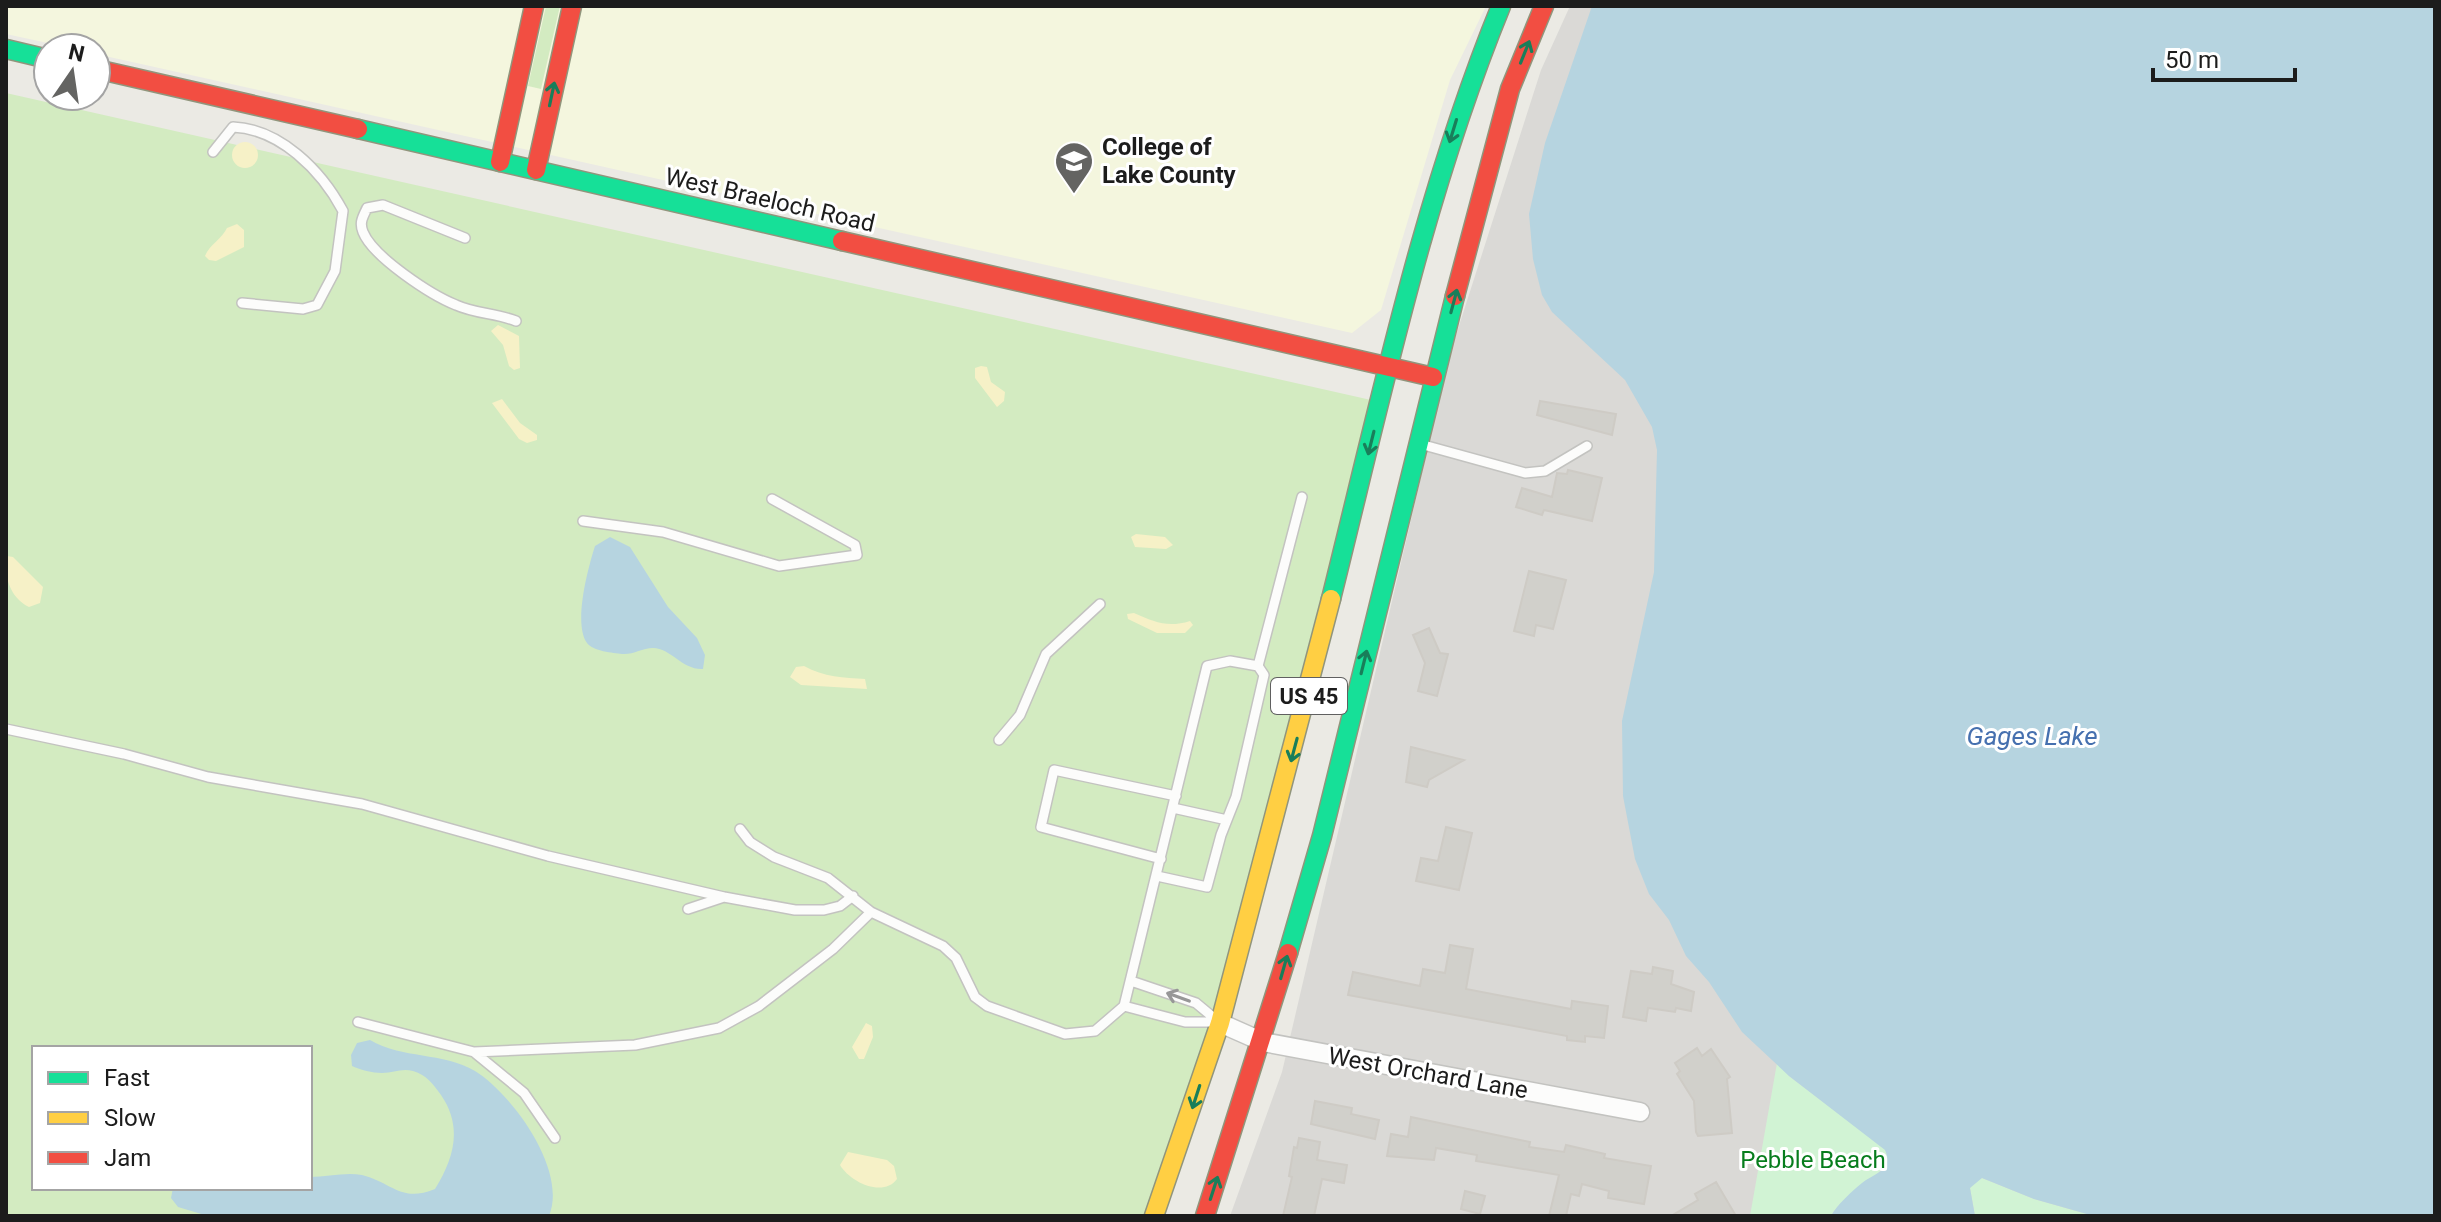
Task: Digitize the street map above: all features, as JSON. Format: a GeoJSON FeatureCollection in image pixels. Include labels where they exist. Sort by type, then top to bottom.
{"type":"FeatureCollection","features":[{"type":"Feature","properties":{"kind":"main road"},"geometry":{"type":"LineString","coordinates":[[500,162],[534,6]]}},
{"type":"Feature","properties":{"kind":"main road"},"geometry":{"type":"LineString","coordinates":[[536,170],[572,6]]}},
{"type":"Feature","properties":{"kind":"main road","name":"US 45"},"geometry":{"type":"LineString","coordinates":[[1154,1216],[1220,1023],[1325,634],[1426,220],[1464,97],[1501,6]]}},
{"type":"Feature","properties":{"kind":"main road","name":"US 45"},"geometry":{"type":"LineString","coordinates":[[1205,1216],[1263,1042],[1322,836],[1433,377],[1510,89],[1544,6]]}},
{"type":"Feature","properties":{"kind":"main road"},"geometry":{"type":"LineString","coordinates":[[6,49],[32,55]]}},
{"type":"Feature","properties":{"kind":"main road","name":"West Braeloch Road"},"geometry":{"type":"LineString","coordinates":[[112,73],[1433,377]]}},
{"type":"Feature","properties":{"kind":"street","name":"West Orchard Lane"},"geometry":{"type":"LineString","coordinates":[[1220,1023],[1263,1042],[1640,1112]]}},
{"type":"Feature","properties":{"kind":"lane"},"geometry":{"type":"LineString","coordinates":[[213,152],[233,127],[256,128],[285,143],[317,174],[343,211],[335,271],[317,305],[303,309],[242,303]]}},
{"type":"Feature","properties":{"kind":"lane"},"geometry":{"type":"LineString","coordinates":[[465,238],[383,205],[367,208],[361,221],[363,234],[382,257],[433,292],[466,309],[516,321]]}},
{"type":"Feature","properties":{"kind":"lane"},"geometry":{"type":"LineString","coordinates":[[1417,443],[1525,473],[1545,471],[1587,446]]}},
{"type":"Feature","properties":{"kind":"lane"},"geometry":{"type":"LineString","coordinates":[[1258,666],[1302,497]]}},
{"type":"Feature","properties":{"kind":"lane"},"geometry":{"type":"LineString","coordinates":[[583,521],[663,532],[779,566],[857,555],[855,545],[844,537],[772,499]]}},
{"type":"Feature","properties":{"kind":"lane"},"geometry":{"type":"LineString","coordinates":[[999,740],[1020,715],[1046,654],[1100,604]]}},
{"type":"Feature","properties":{"kind":"lane"},"geometry":{"type":"LineString","coordinates":[[740,829],[750,842],[774,857],[828,878],[871,912],[943,946],[956,958],[975,997],[987,1006],[1065,1034],[1095,1031],[1124,1006],[1207,666],[1230,661],[1258,666],[1264,675],[1236,797],[1207,887],[1157,876]]}},
{"type":"Feature","properties":{"kind":"lane"},"geometry":{"type":"LineString","coordinates":[[6,729],[124,754],[208,777],[362,804],[518,848],[724,897],[795,910],[824,910],[840,906],[853,896]]}},
{"type":"Feature","properties":{"kind":"lane"},"geometry":{"type":"LineString","coordinates":[[1161,859],[1041,827],[1054,770],[1176,796]]}},
{"type":"Feature","properties":{"kind":"lane"},"geometry":{"type":"LineString","coordinates":[[1173,808],[1227,820]]}},
{"type":"Feature","properties":{"kind":"lane"},"geometry":{"type":"LineString","coordinates":[[688,909],[724,897]]}},
{"type":"Feature","properties":{"kind":"lane"},"geometry":{"type":"LineString","coordinates":[[358,1022],[474,1052],[635,1045],[719,1028],[759,1006],[833,949],[871,912]]}},
{"type":"Feature","properties":{"kind":"lane"},"geometry":{"type":"LineString","coordinates":[[1131,981],[1196,1003],[1220,1023]]}},
{"type":"Feature","properties":{"kind":"lane"},"geometry":{"type":"LineString","coordinates":[[1124,1006],[1185,1022],[1220,1023]]}},
{"type":"Feature","properties":{"kind":"lane"},"geometry":{"type":"LineString","coordinates":[[474,1052],[524,1093],[555,1138]]}},
{"type":"Feature","properties":{"kind":"shaded area","name":"College of Lake County"},"geometry":{"type":"Polygon","coordinates":[[[6,6],[1486,6],[1450,80],[1381,310],[1352,333],[112,58],[112,32],[32,32],[32,40],[6,34],[6,6]]]}},
{"type":"Feature","properties":{"kind":"shaded area","name":"Gages Lake"},"geometry":{"type":"Polygon","coordinates":[[[1570,6],[2435,6],[2435,1216],[1230,1216],[1282,1072],[1449,357],[1541,70],[1570,6]]]}},
{"type":"Feature","properties":{"kind":"green space"},"geometry":{"type":"Polygon","coordinates":[[[546,6],[560,6],[541,89],[528,86],[546,6]]]}},
{"type":"Feature","properties":{"kind":"green space"},"geometry":{"type":"Polygon","coordinates":[[[6,93],[32,99],[32,112],[90,112],[1371,400],[1212,1042],[1152,1216],[6,1216],[6,93]]]}},
{"type":"Feature","properties":{"kind":"green space","name":"Pebble Beach"},"geometry":{"type":"Polygon","coordinates":[[[1777,1063],[1789,1076],[1885,1149],[1888,1157],[1878,1174],[1844,1200],[1831,1216],[1750,1216],[1777,1063]]]}},
{"type":"Feature","properties":{"kind":"green space"},"geometry":{"type":"Polygon","coordinates":[[[1982,1178],[2034,1199],[2094,1216],[1975,1216],[1970,1188],[1977,1179],[1982,1178]]]}},
{"type":"Feature","properties":{"kind":"sand"},"geometry":{"type":"Polygon","coordinates":[[[245,142],[254,146],[258,155],[254,164],[245,168],[236,164],[232,155],[236,146],[245,142]]]}},
{"type":"Feature","properties":{"kind":"sand"},"geometry":{"type":"Polygon","coordinates":[[[237,224],[244,230],[244,247],[216,261],[209,260],[205,256],[210,248],[227,228],[237,224]]]}},
{"type":"Feature","properties":{"kind":"sand"},"geometry":{"type":"Polygon","coordinates":[[[498,325],[519,336],[520,368],[514,370],[509,366],[503,345],[491,331],[498,325]]]}},
{"type":"Feature","properties":{"kind":"sand"},"geometry":{"type":"Polygon","coordinates":[[[987,367],[991,382],[1005,392],[1004,401],[997,407],[975,378],[975,368],[987,367]]]}},
{"type":"Feature","properties":{"kind":"sand"},"geometry":{"type":"Polygon","coordinates":[[[502,399],[520,423],[537,435],[537,440],[527,443],[519,439],[492,403],[502,399]]]}},
{"type":"Feature","properties":{"kind":"sand"},"geometry":{"type":"Polygon","coordinates":[[[1136,534],[1165,537],[1173,545],[1166,549],[1135,547],[1131,537],[1136,534]]]}},
{"type":"Feature","properties":{"kind":"sand"},"geometry":{"type":"Polygon","coordinates":[[[7,556],[13,557],[43,587],[40,603],[29,607],[17,598],[7,578],[7,556]]]}},
{"type":"Feature","properties":{"kind":"sand"},"geometry":{"type":"Polygon","coordinates":[[[1134,613],[1161,623],[1190,621],[1193,625],[1185,633],[1157,633],[1128,619],[1127,614],[1134,613]]]}},
{"type":"Feature","properties":{"kind":"sand"},"geometry":{"type":"Polygon","coordinates":[[[804,666],[827,675],[865,679],[867,689],[801,685],[790,677],[796,667],[804,666]]]}},
{"type":"Feature","properties":{"kind":"sand"},"geometry":{"type":"Polygon","coordinates":[[[866,1023],[872,1026],[873,1037],[864,1059],[859,1059],[852,1047],[866,1023]]]}},
{"type":"Feature","properties":{"kind":"sand"},"geometry":{"type":"Polygon","coordinates":[[[848,1152],[887,1160],[894,1166],[897,1179],[884,1187],[859,1182],[840,1165],[848,1152]]]}},
{"type":"Feature","properties":{"kind":"water","name":"Gages Lake"},"geometry":{"type":"Polygon","coordinates":[[[1592,6],[2435,6],[2435,1216],[2094,1216],[2034,1199],[1982,1178],[1970,1188],[1975,1216],[1831,1216],[1854,1190],[1885,1167],[1885,1150],[1789,1076],[1742,1032],[1709,982],[1686,956],[1669,920],[1649,894],[1635,859],[1623,796],[1622,721],[1654,572],[1657,450],[1652,427],[1625,380],[1552,312],[1542,295],[1533,259],[1529,214],[1545,143],[1592,6]]]}},
{"type":"Feature","properties":{"kind":"water"},"geometry":{"type":"Polygon","coordinates":[[[610,537],[630,547],[668,607],[697,638],[705,655],[703,669],[689,666],[659,649],[622,654],[598,650],[587,643],[581,623],[586,581],[595,546],[610,537]]]}},
{"type":"Feature","properties":{"kind":"water"},"geometry":{"type":"Polygon","coordinates":[[[370,1040],[395,1050],[450,1061],[475,1071],[490,1082],[520,1115],[544,1156],[551,1177],[553,1198],[549,1216],[208,1216],[178,1207],[171,1198],[173,1190],[312,1190],[312,1177],[343,1174],[373,1178],[405,1193],[435,1189],[447,1166],[453,1142],[454,1131],[448,1107],[426,1077],[418,1073],[405,1070],[378,1073],[352,1066],[351,1055],[357,1043],[370,1040]]]}},
{"type":"Feature","properties":{"kind":"building"},"geometry":{"type":"Polygon","coordinates":[[[1540,401],[1616,414],[1612,435],[1537,415],[1540,401]]]}},
{"type":"Feature","properties":{"kind":"building"},"geometry":{"type":"Polygon","coordinates":[[[1568,470],[1602,478],[1592,521],[1544,510],[1542,515],[1516,507],[1522,488],[1552,497],[1557,473],[1567,474],[1568,470]]]}},
{"type":"Feature","properties":{"kind":"building"},"geometry":{"type":"Polygon","coordinates":[[[1529,571],[1566,580],[1553,629],[1536,625],[1534,636],[1514,631],[1529,571]]]}},
{"type":"Feature","properties":{"kind":"building"},"geometry":{"type":"Polygon","coordinates":[[[1429,628],[1440,653],[1448,654],[1437,696],[1418,691],[1425,663],[1413,635],[1429,628]]]}},
{"type":"Feature","properties":{"kind":"building"},"geometry":{"type":"Polygon","coordinates":[[[1411,747],[1464,760],[1429,780],[1427,787],[1406,782],[1411,747]]]}},
{"type":"Feature","properties":{"kind":"building"},"geometry":{"type":"Polygon","coordinates":[[[1446,827],[1472,833],[1459,890],[1416,881],[1421,858],[1438,861],[1446,827]]]}},
{"type":"Feature","properties":{"kind":"building"},"geometry":{"type":"Polygon","coordinates":[[[1450,945],[1473,949],[1466,989],[1571,1009],[1572,1001],[1608,1006],[1604,1038],[1585,1036],[1585,1042],[1567,1040],[1567,1036],[1348,995],[1353,972],[1420,986],[1423,969],[1445,973],[1450,945]]]}},
{"type":"Feature","properties":{"kind":"building"},"geometry":{"type":"Polygon","coordinates":[[[1653,967],[1673,971],[1671,984],[1694,992],[1691,1011],[1648,1008],[1646,1021],[1623,1017],[1631,971],[1652,974],[1653,967]]]}},
{"type":"Feature","properties":{"kind":"building"},"geometry":{"type":"Polygon","coordinates":[[[1697,1048],[1702,1056],[1711,1049],[1730,1077],[1727,1079],[1732,1133],[1698,1136],[1696,1132],[1694,1101],[1677,1074],[1680,1071],[1675,1063],[1697,1048]]]}},
{"type":"Feature","properties":{"kind":"building"},"geometry":{"type":"Polygon","coordinates":[[[1315,1101],[1352,1108],[1351,1114],[1379,1120],[1375,1139],[1311,1124],[1315,1101]]]}},
{"type":"Feature","properties":{"kind":"building"},"geometry":{"type":"Polygon","coordinates":[[[1411,1117],[1530,1142],[1529,1147],[1564,1152],[1566,1145],[1605,1154],[1604,1158],[1651,1166],[1644,1204],[1608,1198],[1609,1191],[1582,1184],[1579,1196],[1571,1194],[1566,1216],[1549,1216],[1559,1175],[1476,1161],[1477,1155],[1436,1148],[1434,1160],[1387,1156],[1391,1134],[1408,1137],[1411,1117]]]}},
{"type":"Feature","properties":{"kind":"building"},"geometry":{"type":"Polygon","coordinates":[[[1299,1138],[1320,1142],[1317,1160],[1347,1165],[1344,1183],[1322,1179],[1314,1216],[1283,1216],[1292,1177],[1289,1176],[1294,1147],[1297,1148],[1299,1138]]]}},
{"type":"Feature","properties":{"kind":"building"},"geometry":{"type":"Polygon","coordinates":[[[1716,1182],[1736,1216],[1671,1216],[1698,1200],[1695,1194],[1716,1182]]]}},
{"type":"Feature","properties":{"kind":"building"},"geometry":{"type":"Polygon","coordinates":[[[1465,1191],[1485,1196],[1480,1214],[1461,1209],[1465,1191]]]}},
{"type":"Feature","properties":{"kind":"traffic: fast"},"geometry":{"type":"LineString","coordinates":[[1331,599],[1426,225],[1473,78],[1501,6]]}},
{"type":"Feature","properties":{"kind":"traffic: fast"},"geometry":{"type":"LineString","coordinates":[[6,49],[32,55]]}},
{"type":"Feature","properties":{"kind":"traffic: fast"},"geometry":{"type":"LineString","coordinates":[[358,129],[842,241]]}},
{"type":"Feature","properties":{"kind":"traffic: fast"},"geometry":{"type":"LineString","coordinates":[[1288,953],[1322,836],[1455,296]]}},
{"type":"Feature","properties":{"kind":"traffic: slow"},"geometry":{"type":"LineString","coordinates":[[1154,1216],[1220,1023],[1331,599]]}},
{"type":"Feature","properties":{"kind":"traffic: jam"},"geometry":{"type":"LineString","coordinates":[[500,162],[534,6]]}},
{"type":"Feature","properties":{"kind":"traffic: jam"},"geometry":{"type":"LineString","coordinates":[[536,170],[572,6]]}},
{"type":"Feature","properties":{"kind":"traffic: jam"},"geometry":{"type":"LineString","coordinates":[[1455,296],[1510,89],[1544,6]]}},
{"type":"Feature","properties":{"kind":"traffic: jam"},"geometry":{"type":"LineString","coordinates":[[112,73],[358,129]]}},
{"type":"Feature","properties":{"kind":"traffic: jam"},"geometry":{"type":"LineString","coordinates":[[842,241],[1433,377]]}},
{"type":"Feature","properties":{"kind":"traffic: jam"},"geometry":{"type":"LineString","coordinates":[[1205,1216],[1288,953]]}},
{"type":"Feature","properties":{"kind":"place","name":"College of Lake County"},"geometry":{"type":"Point","coordinates":[1074,195]}}]}
